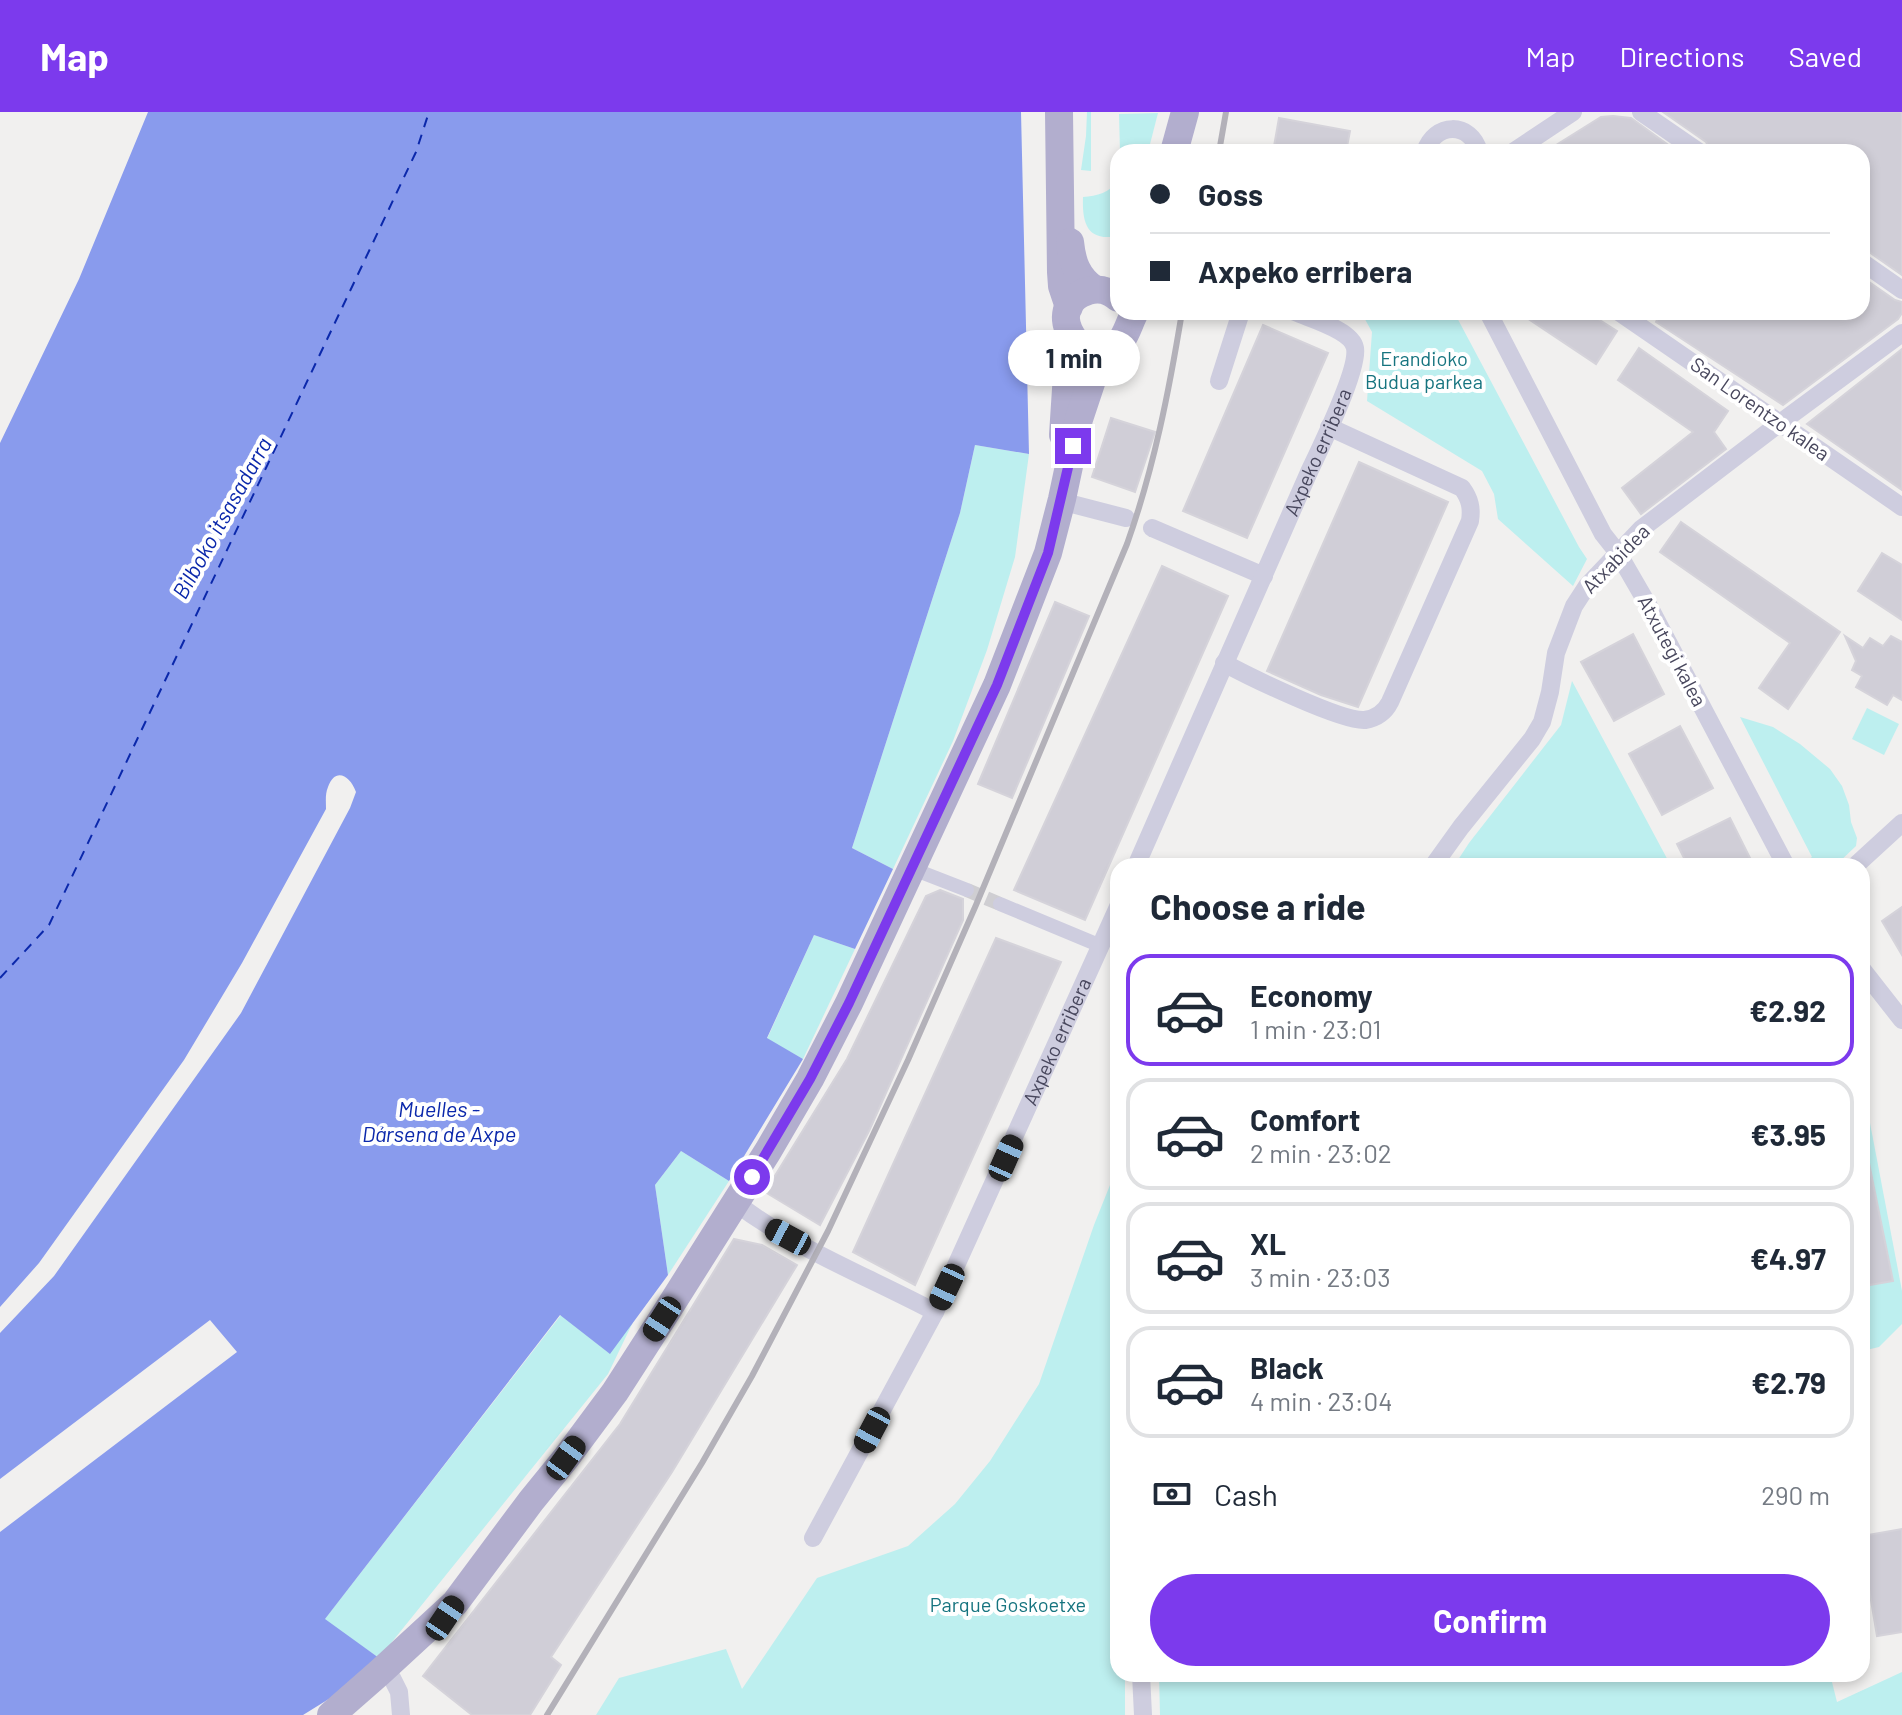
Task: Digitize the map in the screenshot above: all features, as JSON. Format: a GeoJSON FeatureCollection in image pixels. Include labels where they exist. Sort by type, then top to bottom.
{"type":"FeatureCollection","features":[{"type":"Feature","properties":{"kind":"main road"},"geometry":{"type":"LineString","coordinates":[[1059,112],[1061,272],[1069,307]]}},
{"type":"Feature","properties":{"kind":"main road"},"geometry":{"type":"LineString","coordinates":[[1067,112],[1072,260],[1085,283],[1109,291]]}},
{"type":"Feature","properties":{"kind":"main road"},"geometry":{"type":"LineString","coordinates":[[1176,144],[1184,118]]}},
{"type":"Feature","properties":{"kind":"main road"},"geometry":{"type":"LineString","coordinates":[[1106,350],[1089,350],[1074,341],[1066,319],[1075,298],[1084,292],[1109,291]]}},
{"type":"Feature","properties":{"kind":"main road"},"geometry":{"type":"LineString","coordinates":[[342,1715],[413,1660],[615,1392],[736,1203],[810,1079],[913,869],[997,685],[1048,553],[1079,419],[1096,368],[1106,350],[1121,341],[1129,320]]}},
{"type":"Feature","properties":{"kind":"main road"},"geometry":{"type":"LineString","coordinates":[[1062,499],[1059,485],[1064,406],[1074,341]]}},
{"type":"Feature","properties":{"kind":"main road"},"geometry":{"type":"LineString","coordinates":[[331,1715],[455,1603]]}},
{"type":"Feature","properties":{"kind":"street"},"geometry":{"type":"LineString","coordinates":[[1525,144],[1573,112]]}},
{"type":"Feature","properties":{"kind":"street"},"geometry":{"type":"LineString","coordinates":[[1641,112],[1687,144]]}},
{"type":"Feature","properties":{"kind":"street"},"geometry":{"type":"LineString","coordinates":[[1429,144],[1446,121],[1472,137],[1476,144]]}},
{"type":"Feature","properties":{"kind":"street"},"geometry":{"type":"LineString","coordinates":[[1870,268],[1902,290]]}},
{"type":"Feature","properties":{"kind":"street"},"geometry":{"type":"LineString","coordinates":[[1219,381],[1238,320]]}},
{"type":"Feature","properties":{"kind":"street","name":"Axpeko erribera"},"geometry":{"type":"LineString","coordinates":[[1139,858],[1355,363],[1355,345],[1347,335],[1313,320]]}},
{"type":"Feature","properties":{"kind":"street","name":"Atxutegi kalea"},"geometry":{"type":"LineString","coordinates":[[1492,320],[1603,534],[1618,553],[1651,610],[1782,858]]}},
{"type":"Feature","properties":{"kind":"street","name":"San Lorentzo kalea"},"geometry":{"type":"LineString","coordinates":[[1645,320],[1780,423],[1902,507]]}},
{"type":"Feature","properties":{"kind":"street","name":"Atxabidea"},"geometry":{"type":"LineString","coordinates":[[1439,858],[1542,722],[1556,653],[1574,606],[1587,586],[1641,529],[1902,333]]}},
{"type":"Feature","properties":{"kind":"street"},"geometry":{"type":"LineString","coordinates":[[1224,663],[1343,717],[1367,720],[1385,711],[1402,675],[1470,521],[1472,509],[1462,488],[1329,427]]}},
{"type":"Feature","properties":{"kind":"street"},"geometry":{"type":"LineString","coordinates":[[1062,499],[1126,518]]}},
{"type":"Feature","properties":{"kind":"street"},"geometry":{"type":"LineString","coordinates":[[1152,528],[1264,576]]}},
{"type":"Feature","properties":{"kind":"street"},"geometry":{"type":"LineString","coordinates":[[1864,858],[1902,823]]}},
{"type":"Feature","properties":{"kind":"street"},"geometry":{"type":"LineString","coordinates":[[913,869],[967,890]]}},
{"type":"Feature","properties":{"kind":"street"},"geometry":{"type":"LineString","coordinates":[[1000,904],[1101,946]]}},
{"type":"Feature","properties":{"kind":"street","name":"Axpeko erribera"},"geometry":{"type":"LineString","coordinates":[[813,1538],[935,1312],[1110,925]]}},
{"type":"Feature","properties":{"kind":"street"},"geometry":{"type":"LineString","coordinates":[[1870,978],[1900,1013]]}},
{"type":"Feature","properties":{"kind":"street"},"geometry":{"type":"LineString","coordinates":[[736,1203],[768,1226],[935,1312]]}},
{"type":"Feature","properties":{"kind":"street"},"geometry":{"type":"LineString","coordinates":[[392,1678],[399,1692],[401,1715]]}},
{"type":"Feature","properties":{"kind":"street"},"geometry":{"type":"LineString","coordinates":[[1141,1682],[1143,1715]]}},
{"type":"Feature","properties":{"kind":"green space"},"geometry":{"type":"Polygon","coordinates":[[[1087,112],[1091,112],[1091,171],[1081,170],[1087,112]]]}},
{"type":"Feature","properties":{"kind":"green space"},"geometry":{"type":"Polygon","coordinates":[[[1158,113],[1150,144],[1120,144],[1119,114],[1158,113]]]}},
{"type":"Feature","properties":{"kind":"green space"},"geometry":{"type":"Polygon","coordinates":[[[1110,189],[1110,237],[1093,233],[1085,222],[1083,197],[1110,189]]]}},
{"type":"Feature","properties":{"kind":"green space","name":"Erandioko Budua parkea"},"geometry":{"type":"Polygon","coordinates":[[[1365,320],[1458,320],[1587,559],[1573,586],[1498,519],[1494,494],[1482,471],[1367,401],[1372,332],[1365,320]]]}},
{"type":"Feature","properties":{"kind":"green space"},"geometry":{"type":"Polygon","coordinates":[[[975,445],[1029,454],[1015,557],[987,650],[953,741],[893,869],[852,848],[960,513],[975,445]]]}},
{"type":"Feature","properties":{"kind":"green space"},"geometry":{"type":"Polygon","coordinates":[[[1572,681],[1667,858],[1459,858],[1561,725],[1572,681]]]}},
{"type":"Feature","properties":{"kind":"green space"},"geometry":{"type":"Polygon","coordinates":[[[1867,708],[1899,724],[1884,755],[1852,739],[1867,708]]]}},
{"type":"Feature","properties":{"kind":"green space"},"geometry":{"type":"Polygon","coordinates":[[[1740,717],[1773,727],[1800,744],[1830,769],[1842,786],[1857,838],[1856,846],[1843,858],[1812,857],[1740,717]]]}},
{"type":"Feature","properties":{"kind":"green space"},"geometry":{"type":"Polygon","coordinates":[[[814,935],[855,949],[803,1059],[767,1039],[814,935]]]}},
{"type":"Feature","properties":{"kind":"green space"},"geometry":{"type":"Polygon","coordinates":[[[1870,1123],[1902,1291],[1902,1324],[1879,1347],[1870,1349],[1870,1123]]]}},
{"type":"Feature","properties":{"kind":"green space"},"geometry":{"type":"Polygon","coordinates":[[[681,1151],[729,1181],[668,1275],[655,1185],[681,1151]]]}},
{"type":"Feature","properties":{"kind":"green space","name":"Parque Goskoetxe"},"geometry":{"type":"Polygon","coordinates":[[[1110,1185],[1110,1682],[1125,1682],[1125,1715],[596,1715],[619,1678],[726,1649],[742,1689],[817,1578],[908,1546],[955,1504],[990,1461],[1039,1384],[1110,1185]]]}},
{"type":"Feature","properties":{"kind":"green space"},"geometry":{"type":"Polygon","coordinates":[[[561,1315],[609,1353],[634,1320],[608,1374],[379,1658],[324,1620],[561,1315]]]}},
{"type":"Feature","properties":{"kind":"green space"},"geometry":{"type":"Polygon","coordinates":[[[1902,1672],[1902,1715],[1160,1715],[1159,1682],[1832,1682],[1837,1702],[1902,1672]]]}},
{"type":"Feature","properties":{"kind":"water"},"geometry":{"type":"Polygon","coordinates":[[[148,112],[1021,112],[1029,454],[975,445],[960,513],[852,848],[893,869],[855,949],[814,935],[767,1038],[803,1059],[729,1181],[681,1151],[655,1185],[668,1275],[610,1354],[560,1315],[325,1619],[379,1658],[345,1689],[303,1715],[0,1715],[0,1532],[237,1352],[210,1320],[0,1479],[0,1333],[54,1276],[241,1013],[356,792],[350,781],[342,776],[338,775],[331,781],[326,792],[326,809],[242,963],[184,1060],[39,1263],[0,1307],[0,443],[79,279],[148,112]]]}},
{"type":"Feature","properties":{"kind":"building"},"geometry":{"type":"Polygon","coordinates":[[[1663,112],[1902,112],[1902,275],[1870,253],[1870,144],[1706,142],[1663,112]]]}},
{"type":"Feature","properties":{"kind":"building"},"geometry":{"type":"Polygon","coordinates":[[[1601,117],[1631,118],[1667,144],[1558,144],[1601,117]]]}},
{"type":"Feature","properties":{"kind":"building"},"geometry":{"type":"Polygon","coordinates":[[[1279,118],[1350,131],[1348,144],[1274,144],[1279,118]]]}},
{"type":"Feature","properties":{"kind":"building"},"geometry":{"type":"Polygon","coordinates":[[[1870,283],[1902,302],[1902,313],[1898,319],[1783,405],[1656,322],[1870,320],[1870,283]]]}},
{"type":"Feature","properties":{"kind":"building"},"geometry":{"type":"Polygon","coordinates":[[[1530,320],[1600,320],[1617,331],[1596,364],[1530,320]]]}},
{"type":"Feature","properties":{"kind":"building"},"geometry":{"type":"Polygon","coordinates":[[[1263,325],[1328,353],[1247,538],[1183,511],[1263,325]]]}},
{"type":"Feature","properties":{"kind":"building"},"geometry":{"type":"Polygon","coordinates":[[[1639,348],[1728,411],[1714,432],[1726,449],[1641,514],[1622,488],[1693,432],[1618,380],[1639,348]]]}},
{"type":"Feature","properties":{"kind":"building"},"geometry":{"type":"Polygon","coordinates":[[[1902,349],[1902,490],[1807,424],[1902,349]]]}},
{"type":"Feature","properties":{"kind":"building"},"geometry":{"type":"Polygon","coordinates":[[[1111,418],[1155,432],[1135,492],[1092,477],[1111,418]]]}},
{"type":"Feature","properties":{"kind":"building"},"geometry":{"type":"Polygon","coordinates":[[[1359,462],[1448,502],[1358,707],[1321,695],[1267,671],[1359,462]]]}},
{"type":"Feature","properties":{"kind":"building"},"geometry":{"type":"Polygon","coordinates":[[[1681,522],[1840,632],[1788,709],[1759,688],[1790,643],[1660,552],[1681,522]]]}},
{"type":"Feature","properties":{"kind":"building"},"geometry":{"type":"Polygon","coordinates":[[[1882,553],[1902,565],[1902,620],[1858,591],[1882,553]]]}},
{"type":"Feature","properties":{"kind":"building"},"geometry":{"type":"Polygon","coordinates":[[[1162,566],[1228,596],[1085,920],[1014,890],[1162,566]]]}},
{"type":"Feature","properties":{"kind":"building"},"geometry":{"type":"Polygon","coordinates":[[[1055,602],[1089,616],[1012,798],[978,784],[1055,602]]]}},
{"type":"Feature","properties":{"kind":"building"},"geometry":{"type":"Polygon","coordinates":[[[1633,634],[1664,694],[1614,721],[1581,662],[1633,634]]]}},
{"type":"Feature","properties":{"kind":"building"},"geometry":{"type":"Polygon","coordinates":[[[1845,636],[1863,648],[1870,638],[1883,646],[1891,636],[1902,642],[1902,700],[1893,695],[1887,705],[1856,687],[1862,676],[1852,670],[1856,661],[1845,636]]]}},
{"type":"Feature","properties":{"kind":"building"},"geometry":{"type":"Polygon","coordinates":[[[1680,726],[1713,788],[1662,815],[1629,754],[1680,726]]]}},
{"type":"Feature","properties":{"kind":"building"},"geometry":{"type":"Polygon","coordinates":[[[1730,818],[1750,858],[1684,858],[1677,844],[1730,818]]]}},
{"type":"Feature","properties":{"kind":"building"},"geometry":{"type":"Polygon","coordinates":[[[940,890],[963,899],[963,920],[869,1131],[820,1225],[765,1192],[847,1059],[926,896],[940,890]]]}},
{"type":"Feature","properties":{"kind":"building"},"geometry":{"type":"Polygon","coordinates":[[[1902,907],[1902,955],[1882,921],[1902,907]]]}},
{"type":"Feature","properties":{"kind":"building"},"geometry":{"type":"Polygon","coordinates":[[[996,938],[1061,962],[915,1285],[853,1252],[996,938]]]}},
{"type":"Feature","properties":{"kind":"building"},"geometry":{"type":"Polygon","coordinates":[[[1870,1168],[1893,1281],[1870,1285],[1870,1168]]]}},
{"type":"Feature","properties":{"kind":"building"},"geometry":{"type":"Polygon","coordinates":[[[734,1239],[762,1245],[797,1265],[672,1472],[551,1657],[561,1665],[530,1715],[472,1715],[423,1676],[620,1424],[734,1239]]]}},
{"type":"Feature","properties":{"kind":"building"},"geometry":{"type":"Polygon","coordinates":[[[1902,1529],[1902,1632],[1877,1636],[1870,1594],[1870,1535],[1902,1529]]]}},
{"type":"Feature","properties":{"kind":"ferry route"},"geometry":{"type":"LineString","coordinates":[[0,978],[49,925],[416,152],[429,112]]}},
{"type":"Feature","properties":{"kind":"tunnel"},"geometry":{"type":"LineString","coordinates":[[967,890],[1000,904]]}},
{"type":"Feature","properties":{"kind":"railway"},"geometry":{"type":"LineString","coordinates":[[1220,144],[1226,112]]}},
{"type":"Feature","properties":{"kind":"railway"},"geometry":{"type":"LineString","coordinates":[[547,1715],[752,1376],[828,1231],[908,1060],[1127,544],[1160,429],[1181,320]]}},
{"type":"Feature","properties":{"kind":"route"},"geometry":{"type":"LineString","coordinates":[[752,1177],[810,1079],[849,1003],[997,685],[1048,553],[1073,446]]}},
{"type":"Feature","properties":{"kind":"water label","name":"Bilboko itsasadarra"},"geometry":{"type":"Point","coordinates":[222,518]}},
{"type":"Feature","properties":{"kind":"water label","name":"Muelles - Dársena de Axpe"},"geometry":{"type":"Point","coordinates":[439,1122]}}]}
